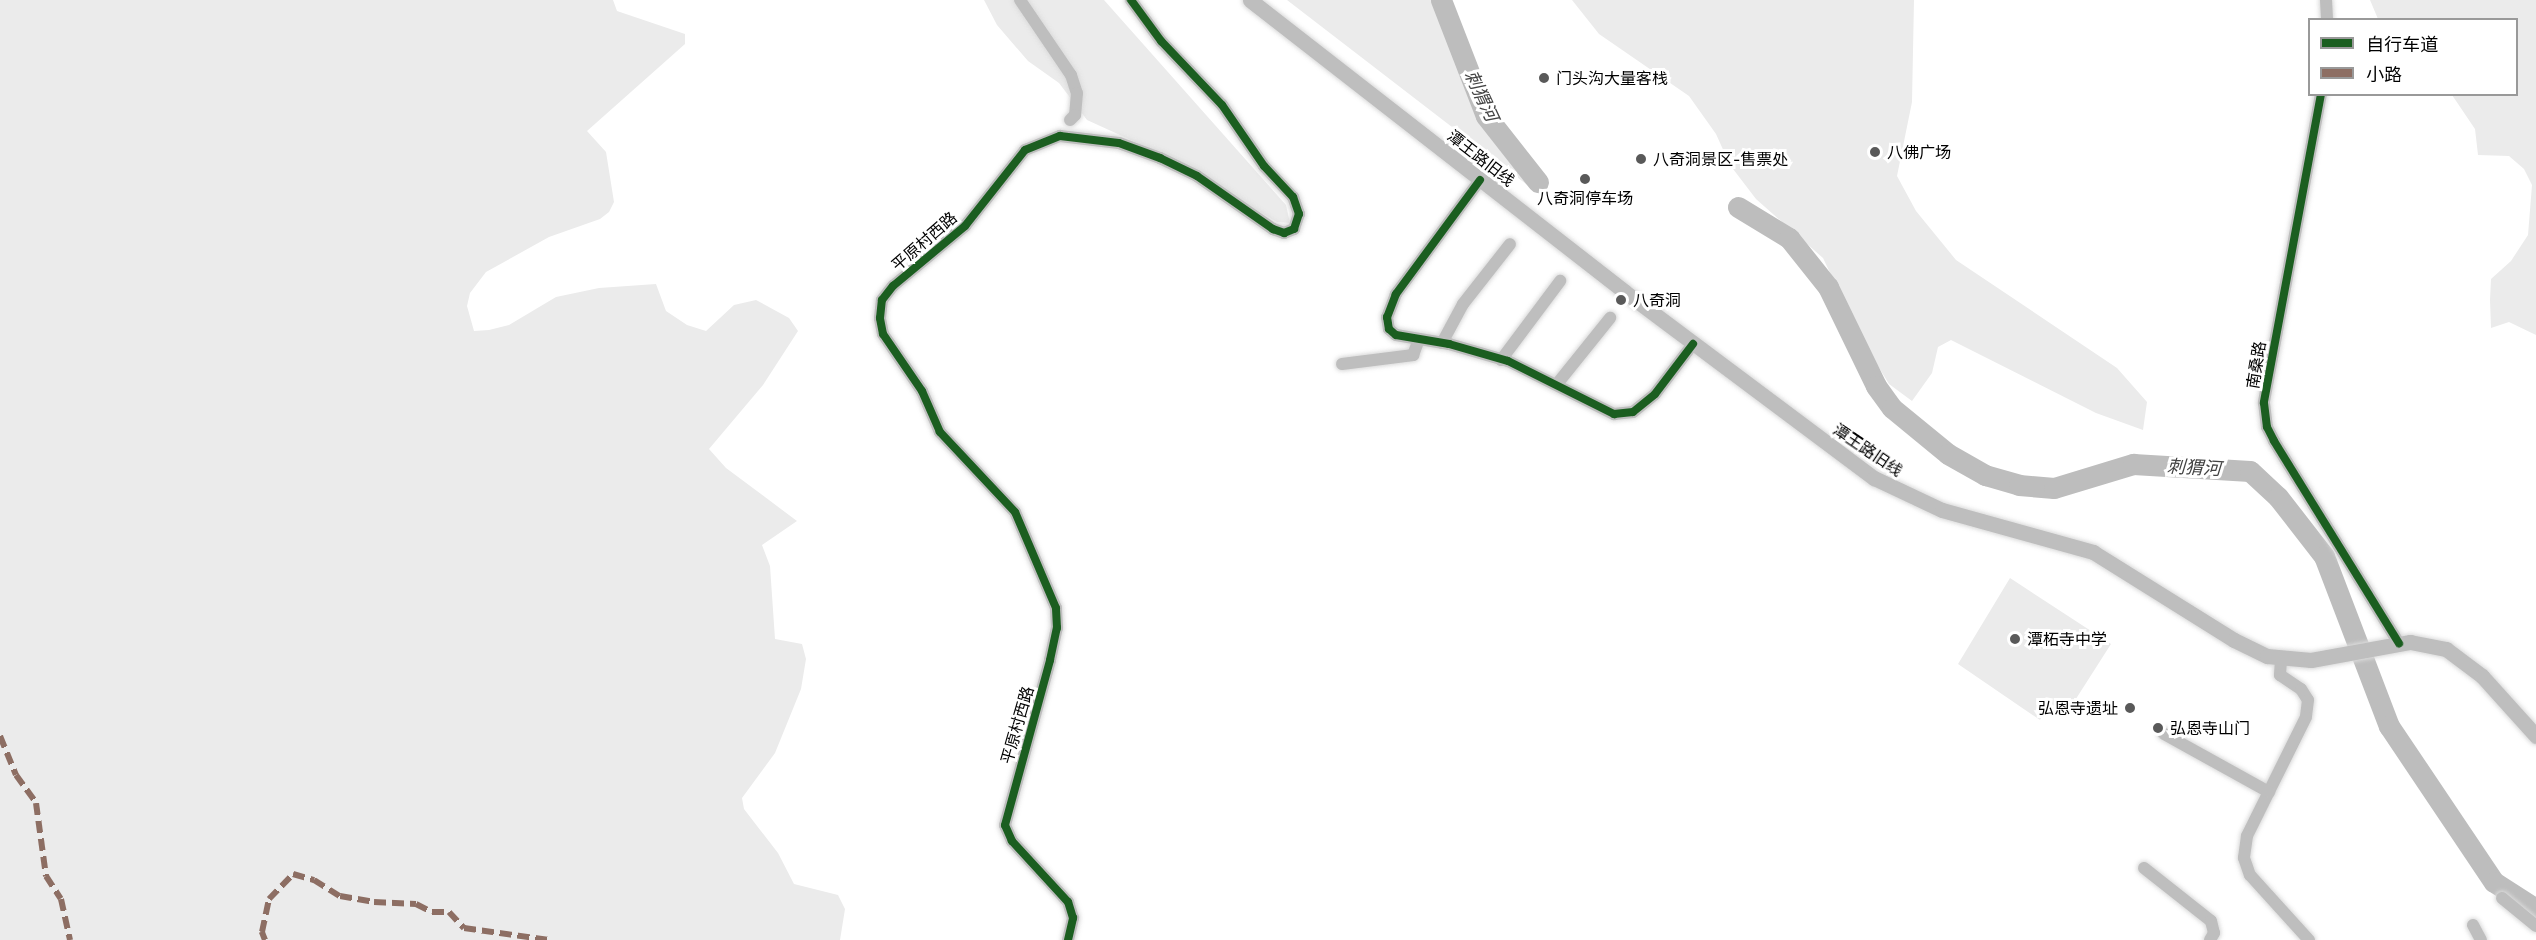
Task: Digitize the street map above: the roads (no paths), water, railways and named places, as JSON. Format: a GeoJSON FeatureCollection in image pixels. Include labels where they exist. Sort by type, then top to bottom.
{"type":"FeatureCollection","features":[{"type":"Feature","properties":{"kind":"main road","name":"潭王路旧线"},"geometry":{"type":"LineString","coordinates":[[1250,0],[1480,180],[1851,464],[1897,491],[1962,517],[2093,552],[2234,640],[2281,660],[2328,657],[2394,644],[2433,644],[2458,656],[2482,676],[2536,736]]}},
{"type":"Feature","properties":{"kind":"street"},"geometry":{"type":"LineString","coordinates":[[1020,0],[1071,75],[1077,93],[1075,115],[1070,120]]}},
{"type":"Feature","properties":{"kind":"street","name":"平原村西路"},"geometry":{"type":"LineString","coordinates":[[1068,940],[1073,918],[1068,902],[1012,840],[1005,825],[1052,652],[1057,628],[1056,608],[1014,512],[940,432],[922,392],[883,334],[880,318],[882,300],[893,286],[964,226],[1025,150],[1060,136],[1119,143],[1160,158],[1197,176],[1273,229],[1284,233],[1294,229],[1299,214],[1293,197],[1264,166],[1222,105],[1161,41],[1131,0]]}},
{"type":"Feature","properties":{"kind":"street"},"geometry":{"type":"LineString","coordinates":[[2326,0],[2327,18]]}},
{"type":"Feature","properties":{"kind":"street","name":"南桑路"},"geometry":{"type":"LineString","coordinates":[[2321,96],[2264,403],[2267,427],[2394,644]]}},
{"type":"Feature","properties":{"kind":"street"},"geometry":{"type":"LineString","coordinates":[[1480,180],[1396,294],[1387,317],[1389,329],[1396,335],[1442,343],[1501,360],[1557,384],[1614,414],[1633,411],[1655,394],[1693,344]]}},
{"type":"Feature","properties":{"kind":"street"},"geometry":{"type":"LineString","coordinates":[[1442,343],[1463,304],[1510,244]]}},
{"type":"Feature","properties":{"kind":"street"},"geometry":{"type":"LineString","coordinates":[[1501,360],[1560,281]]}},
{"type":"Feature","properties":{"kind":"street"},"geometry":{"type":"LineString","coordinates":[[1557,384],[1610,318]]}},
{"type":"Feature","properties":{"kind":"street"},"geometry":{"type":"LineString","coordinates":[[1342,364],[1413,355],[1419,339]]}},
{"type":"Feature","properties":{"kind":"street"},"geometry":{"type":"LineString","coordinates":[[2281,660],[2280,675],[2301,688],[2308,700],[2306,717],[2247,836],[2244,858],[2250,875],[2308,940]]}},
{"type":"Feature","properties":{"kind":"street"},"geometry":{"type":"LineString","coordinates":[[2164,734],[2270,792]]}},
{"type":"Feature","properties":{"kind":"street"},"geometry":{"type":"LineString","coordinates":[[2144,867],[2211,921],[2214,933],[2210,940]]}},
{"type":"Feature","properties":{"kind":"street"},"geometry":{"type":"LineString","coordinates":[[2502,898],[2536,926]]}},
{"type":"Feature","properties":{"kind":"street"},"geometry":{"type":"LineString","coordinates":[[2473,925],[2481,940]]}},
{"type":"Feature","properties":{"kind":"waterway","name":"刺猬河"},"geometry":{"type":"LineString","coordinates":[[1441,0],[1486,116],[1538,182]]}},
{"type":"Feature","properties":{"kind":"waterway","name":"刺猬河"},"geometry":{"type":"LineString","coordinates":[[1738,207],[1789,238],[1828,287],[1876,386],[1892,408],[1948,454],[1985,475],[2019,485],[2054,488],[2133,464],[2250,471],[2278,497],[2324,556],[2389,726],[2494,882],[2536,909]]}},
{"type":"Feature","properties":{"kind":"place","name":"门头沟大量客栈"},"geometry":{"type":"Point","coordinates":[1544,78]}},
{"type":"Feature","properties":{"kind":"place","name":"八佛广场"},"geometry":{"type":"Point","coordinates":[1875,152]}},
{"type":"Feature","properties":{"kind":"place","name":"八奇洞景区-售票处"},"geometry":{"type":"Point","coordinates":[1641,159]}},
{"type":"Feature","properties":{"kind":"place","name":"八奇洞停车场"},"geometry":{"type":"Point","coordinates":[1585,179]}},
{"type":"Feature","properties":{"kind":"place","name":"八奇洞"},"geometry":{"type":"Point","coordinates":[1621,300]}},
{"type":"Feature","properties":{"kind":"place","name":"潭柘寺中学"},"geometry":{"type":"Point","coordinates":[2015,639]}},
{"type":"Feature","properties":{"kind":"place","name":"弘恩寺遗址"},"geometry":{"type":"Point","coordinates":[2130,708]}},
{"type":"Feature","properties":{"kind":"place","name":"弘恩寺山门"},"geometry":{"type":"Point","coordinates":[2158,728]}}]}
